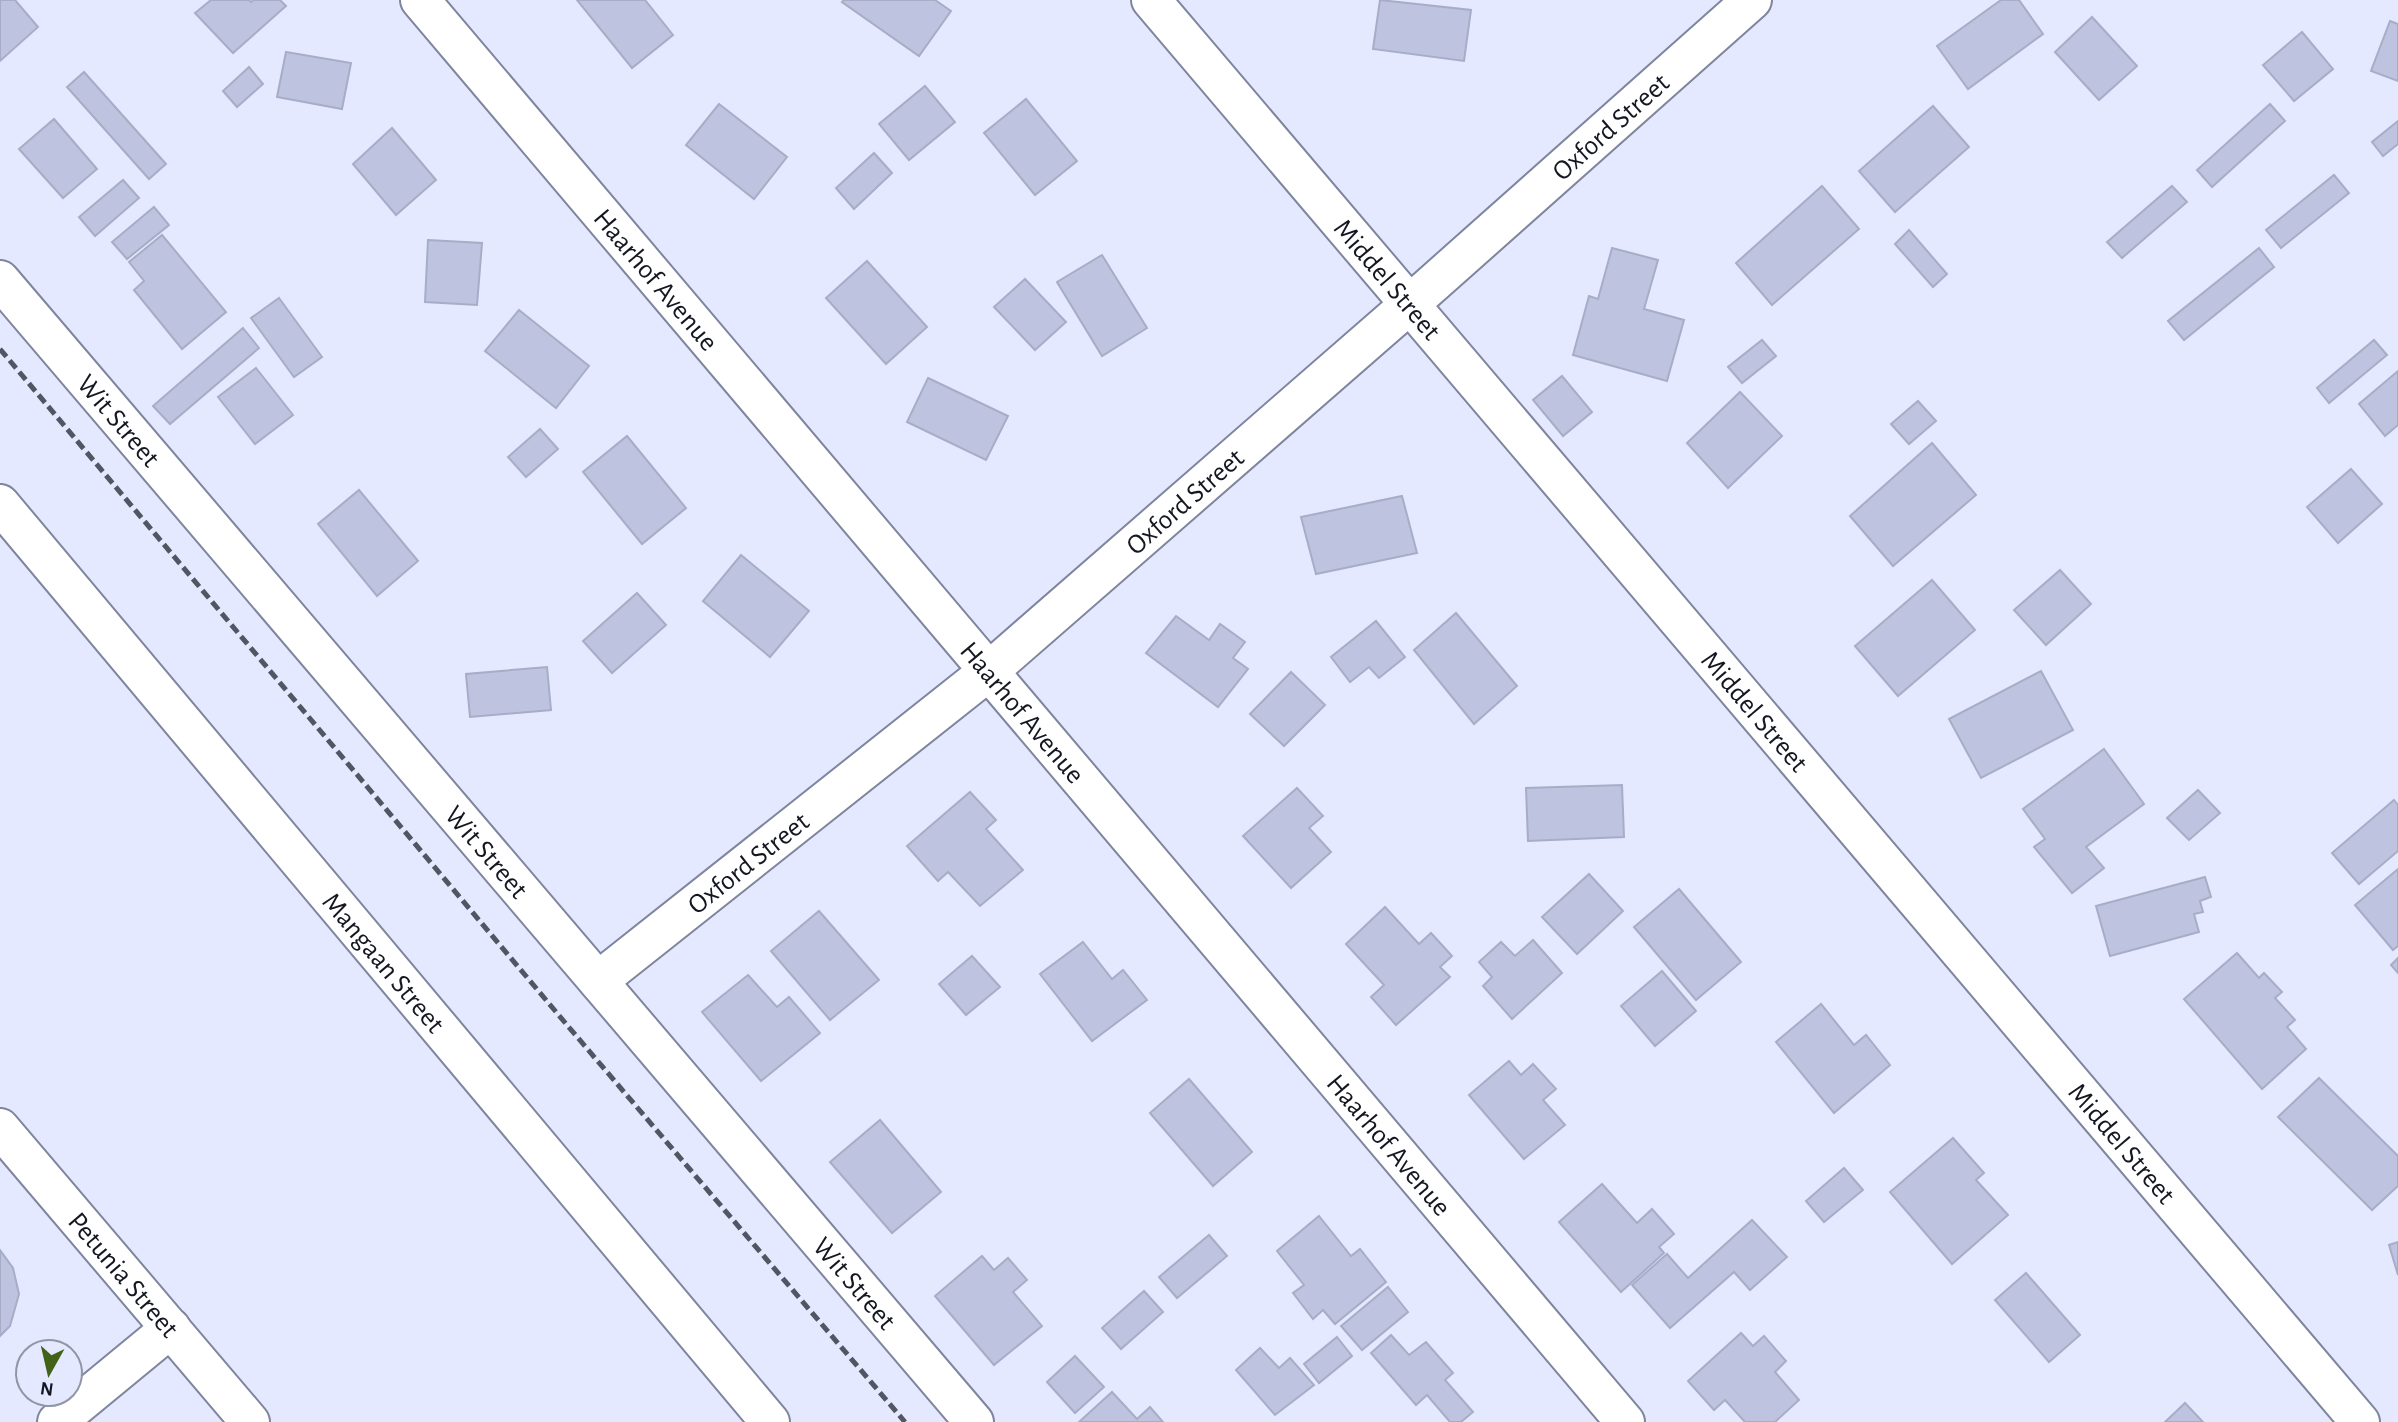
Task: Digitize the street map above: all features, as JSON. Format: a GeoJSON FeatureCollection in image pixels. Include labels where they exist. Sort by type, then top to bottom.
{"type":"FeatureCollection","features":[{"type":"Feature","properties":{"kind":"street","name":"Haarhof Avenue"},"geometry":{"type":"LineString","coordinates":[[420,0],[1625,1422]]}},
{"type":"Feature","properties":{"kind":"street","name":"Middel Street"},"geometry":{"type":"LineString","coordinates":[[1151,0],[2360,1422]]}},
{"type":"Feature","properties":{"kind":"street","name":"Oxford Street"},"geometry":{"type":"LineString","coordinates":[[598,981],[989,671],[1410,304],[1752,0]]}},
{"type":"Feature","properties":{"kind":"street","name":"Wit Street"},"geometry":{"type":"LineString","coordinates":[[0,281],[974,1422]]}},
{"type":"Feature","properties":{"kind":"street","name":"Mangaan Street"},"geometry":{"type":"LineString","coordinates":[[0,504],[770,1422]]}},
{"type":"Feature","properties":{"kind":"street","name":"Petunia Street"},"geometry":{"type":"LineString","coordinates":[[0,1128],[250,1422]]}},
{"type":"Feature","properties":{"kind":"street"},"geometry":{"type":"LineString","coordinates":[[57,1422],[171,1328]]}},
{"type":"Feature","properties":{"kind":"building"},"geometry":{"type":"Polygon","coordinates":[[[0,0],[15,0],[38,27],[0,61],[0,0]]]}},
{"type":"Feature","properties":{"kind":"building"},"geometry":{"type":"Polygon","coordinates":[[[211,0],[280,0],[286,6],[233,53],[195,13],[211,0]]]}},
{"type":"Feature","properties":{"kind":"building"},"geometry":{"type":"Polygon","coordinates":[[[577,0],[645,0],[673,35],[632,68],[577,0]]]}},
{"type":"Feature","properties":{"kind":"building"},"geometry":{"type":"Polygon","coordinates":[[[935,0],[951,11],[919,56],[842,2],[935,0]]]}},
{"type":"Feature","properties":{"kind":"building"},"geometry":{"type":"Polygon","coordinates":[[[1380,0],[1471,10],[1464,61],[1373,49],[1380,0]]]}},
{"type":"Feature","properties":{"kind":"building"},"geometry":{"type":"Polygon","coordinates":[[[2001,0],[2019,0],[2043,34],[1968,89],[1937,46],[2001,0]]]}},
{"type":"Feature","properties":{"kind":"building"},"geometry":{"type":"Polygon","coordinates":[[[2092,17],[2137,66],[2099,100],[2055,52],[2092,17]]]}},
{"type":"Feature","properties":{"kind":"building"},"geometry":{"type":"Polygon","coordinates":[[[2390,21],[2398,24],[2398,81],[2371,71],[2390,21]]]}},
{"type":"Feature","properties":{"kind":"building"},"geometry":{"type":"Polygon","coordinates":[[[2302,32],[2333,69],[2294,101],[2263,65],[2302,32]]]}},
{"type":"Feature","properties":{"kind":"building"},"geometry":{"type":"Polygon","coordinates":[[[286,52],[351,63],[342,109],[277,97],[286,52]]]}},
{"type":"Feature","properties":{"kind":"building"},"geometry":{"type":"Polygon","coordinates":[[[249,67],[263,84],[237,107],[223,91],[249,67]]]}},
{"type":"Feature","properties":{"kind":"building"},"geometry":{"type":"Polygon","coordinates":[[[84,72],[166,164],[149,179],[67,87],[84,72]]]}},
{"type":"Feature","properties":{"kind":"building"},"geometry":{"type":"Polygon","coordinates":[[[925,86],[955,122],[909,160],[879,124],[925,86]]]}},
{"type":"Feature","properties":{"kind":"building"},"geometry":{"type":"Polygon","coordinates":[[[1026,99],[1077,161],[1035,195],[984,133],[1026,99]]]}},
{"type":"Feature","properties":{"kind":"building"},"geometry":{"type":"Polygon","coordinates":[[[719,104],[787,157],[754,199],[686,145],[719,104]]]}},
{"type":"Feature","properties":{"kind":"building"},"geometry":{"type":"Polygon","coordinates":[[[2270,104],[2285,121],[2212,187],[2197,170],[2270,104]]]}},
{"type":"Feature","properties":{"kind":"building"},"geometry":{"type":"Polygon","coordinates":[[[1933,106],[1969,147],[1895,212],[1859,171],[1933,106]]]}},
{"type":"Feature","properties":{"kind":"building"},"geometry":{"type":"Polygon","coordinates":[[[54,119],[97,169],[63,198],[19,149],[54,119]]]}},
{"type":"Feature","properties":{"kind":"building"},"geometry":{"type":"Polygon","coordinates":[[[2398,121],[2398,144],[2383,156],[2372,142],[2398,121]]]}},
{"type":"Feature","properties":{"kind":"building"},"geometry":{"type":"Polygon","coordinates":[[[392,128],[436,180],[396,215],[353,164],[392,128]]]}},
{"type":"Feature","properties":{"kind":"building"},"geometry":{"type":"Polygon","coordinates":[[[874,153],[892,173],[854,209],[836,188],[874,153]]]}},
{"type":"Feature","properties":{"kind":"building"},"geometry":{"type":"Polygon","coordinates":[[[2334,175],[2349,193],[2281,248],[2266,230],[2334,175]]]}},
{"type":"Feature","properties":{"kind":"building"},"geometry":{"type":"Polygon","coordinates":[[[123,180],[139,198],[95,236],[79,217],[123,180]]]}},
{"type":"Feature","properties":{"kind":"building"},"geometry":{"type":"Polygon","coordinates":[[[1822,186],[1859,229],[1772,305],[1736,263],[1822,186]]]}},
{"type":"Feature","properties":{"kind":"building"},"geometry":{"type":"Polygon","coordinates":[[[2172,186],[2187,202],[2122,258],[2107,242],[2172,186]]]}},
{"type":"Feature","properties":{"kind":"building"},"geometry":{"type":"Polygon","coordinates":[[[154,207],[169,225],[127,259],[112,242],[154,207]]]}},
{"type":"Feature","properties":{"kind":"building"},"geometry":{"type":"Polygon","coordinates":[[[1909,230],[1947,274],[1933,287],[1895,244],[1909,230]]]}},
{"type":"Feature","properties":{"kind":"building"},"geometry":{"type":"Polygon","coordinates":[[[162,235],[226,312],[182,349],[134,290],[144,281],[129,262],[162,235]]]}},
{"type":"Feature","properties":{"kind":"building"},"geometry":{"type":"Polygon","coordinates":[[[428,240],[482,243],[477,305],[425,302],[428,240]]]}},
{"type":"Feature","properties":{"kind":"building"},"geometry":{"type":"Polygon","coordinates":[[[1612,248],[1658,260],[1644,309],[1684,320],[1667,381],[1573,355],[1589,296],[1598,299],[1612,248]]]}},
{"type":"Feature","properties":{"kind":"building"},"geometry":{"type":"Polygon","coordinates":[[[2259,248],[2274,267],[2184,340],[2168,321],[2259,248]]]}},
{"type":"Feature","properties":{"kind":"building"},"geometry":{"type":"Polygon","coordinates":[[[1102,255],[1147,328],[1102,356],[1057,282],[1102,255]]]}},
{"type":"Feature","properties":{"kind":"building"},"geometry":{"type":"Polygon","coordinates":[[[867,261],[927,327],[886,364],[826,298],[867,261]]]}},
{"type":"Feature","properties":{"kind":"building"},"geometry":{"type":"Polygon","coordinates":[[[1025,279],[1066,322],[1035,350],[994,307],[1025,279]]]}},
{"type":"Feature","properties":{"kind":"building"},"geometry":{"type":"Polygon","coordinates":[[[279,298],[322,357],[294,377],[251,318],[279,298]]]}},
{"type":"Feature","properties":{"kind":"building"},"geometry":{"type":"Polygon","coordinates":[[[519,310],[589,366],[556,408],[485,351],[519,310]]]}},
{"type":"Feature","properties":{"kind":"building"},"geometry":{"type":"Polygon","coordinates":[[[243,328],[259,348],[170,424],[153,406],[243,328]]]}},
{"type":"Feature","properties":{"kind":"building"},"geometry":{"type":"Polygon","coordinates":[[[1762,340],[1776,356],[1742,383],[1728,367],[1762,340]]]}},
{"type":"Feature","properties":{"kind":"building"},"geometry":{"type":"Polygon","coordinates":[[[2374,340],[2387,355],[2329,403],[2317,388],[2374,340]]]}},
{"type":"Feature","properties":{"kind":"building"},"geometry":{"type":"Polygon","coordinates":[[[256,368],[293,415],[255,444],[218,397],[256,368]]]}},
{"type":"Feature","properties":{"kind":"building"},"geometry":{"type":"Polygon","coordinates":[[[2398,371],[2398,425],[2385,436],[2359,404],[2398,371]]]}},
{"type":"Feature","properties":{"kind":"building"},"geometry":{"type":"Polygon","coordinates":[[[1562,376],[1592,412],[1563,436],[1533,400],[1562,376]]]}},
{"type":"Feature","properties":{"kind":"building"},"geometry":{"type":"Polygon","coordinates":[[[928,378],[1008,416],[986,460],[907,422],[928,378]]]}},
{"type":"Feature","properties":{"kind":"building"},"geometry":{"type":"Polygon","coordinates":[[[1740,392],[1782,436],[1728,488],[1687,443],[1740,392]]]}},
{"type":"Feature","properties":{"kind":"building"},"geometry":{"type":"Polygon","coordinates":[[[1918,401],[1936,421],[1909,444],[1891,424],[1918,401]]]}},
{"type":"Feature","properties":{"kind":"building"},"geometry":{"type":"Polygon","coordinates":[[[540,429],[558,449],[526,477],[508,457],[540,429]]]}},
{"type":"Feature","properties":{"kind":"building"},"geometry":{"type":"Polygon","coordinates":[[[627,436],[686,508],[642,544],[583,472],[627,436]]]}},
{"type":"Feature","properties":{"kind":"building"},"geometry":{"type":"Polygon","coordinates":[[[1932,443],[1976,495],[1893,566],[1850,516],[1932,443]]]}},
{"type":"Feature","properties":{"kind":"building"},"geometry":{"type":"Polygon","coordinates":[[[2351,469],[2382,504],[2338,543],[2307,507],[2351,469]]]}},
{"type":"Feature","properties":{"kind":"building"},"geometry":{"type":"Polygon","coordinates":[[[359,490],[418,561],[377,596],[318,524],[359,490]]]}},
{"type":"Feature","properties":{"kind":"building"},"geometry":{"type":"Polygon","coordinates":[[[1402,496],[1417,553],[1316,574],[1301,517],[1402,496]]]}},
{"type":"Feature","properties":{"kind":"building"},"geometry":{"type":"Polygon","coordinates":[[[741,555],[809,611],[770,657],[703,601],[741,555]]]}},
{"type":"Feature","properties":{"kind":"building"},"geometry":{"type":"Polygon","coordinates":[[[2060,570],[2091,604],[2046,645],[2014,610],[2060,570]]]}},
{"type":"Feature","properties":{"kind":"building"},"geometry":{"type":"Polygon","coordinates":[[[1932,580],[1975,630],[1898,696],[1855,646],[1932,580]]]}},
{"type":"Feature","properties":{"kind":"building"},"geometry":{"type":"Polygon","coordinates":[[[637,593],[666,625],[612,673],[583,641],[637,593]]]}},
{"type":"Feature","properties":{"kind":"building"},"geometry":{"type":"Polygon","coordinates":[[[1456,613],[1517,686],[1474,724],[1414,650],[1456,613]]]}},
{"type":"Feature","properties":{"kind":"building"},"geometry":{"type":"Polygon","coordinates":[[[1176,616],[1209,640],[1220,624],[1245,642],[1233,658],[1248,669],[1218,707],[1146,653],[1176,616]]]}},
{"type":"Feature","properties":{"kind":"building"},"geometry":{"type":"Polygon","coordinates":[[[1376,621],[1405,657],[1379,678],[1369,667],[1350,682],[1331,657],[1376,621]]]}},
{"type":"Feature","properties":{"kind":"building"},"geometry":{"type":"Polygon","coordinates":[[[547,667],[551,710],[470,717],[466,674],[547,667]]]}},
{"type":"Feature","properties":{"kind":"building"},"geometry":{"type":"Polygon","coordinates":[[[2041,671],[2073,730],[1981,778],[1949,719],[2041,671]]]}},
{"type":"Feature","properties":{"kind":"building"},"geometry":{"type":"Polygon","coordinates":[[[1291,672],[1325,705],[1284,746],[1250,714],[1291,672]]]}},
{"type":"Feature","properties":{"kind":"building"},"geometry":{"type":"Polygon","coordinates":[[[2104,749],[2144,804],[2086,847],[2104,868],[2072,893],[2034,847],[2045,839],[2023,809],[2104,749]]]}},
{"type":"Feature","properties":{"kind":"building"},"geometry":{"type":"Polygon","coordinates":[[[1622,785],[1624,837],[1528,841],[1526,788],[1622,785]]]}},
{"type":"Feature","properties":{"kind":"building"},"geometry":{"type":"Polygon","coordinates":[[[1297,788],[1323,816],[1309,828],[1331,852],[1291,888],[1243,836],[1297,788]]]}},
{"type":"Feature","properties":{"kind":"building"},"geometry":{"type":"Polygon","coordinates":[[[2198,790],[2220,813],[2189,840],[2167,818],[2198,790]]]}},
{"type":"Feature","properties":{"kind":"building"},"geometry":{"type":"Polygon","coordinates":[[[970,792],[996,820],[986,829],[1023,870],[980,906],[948,872],[938,881],[907,846],[970,792]]]}},
{"type":"Feature","properties":{"kind":"building"},"geometry":{"type":"Polygon","coordinates":[[[2394,800],[2398,805],[2398,851],[2359,884],[2332,853],[2394,800]]]}},
{"type":"Feature","properties":{"kind":"building"},"geometry":{"type":"Polygon","coordinates":[[[2398,869],[2398,946],[2393,950],[2355,905],[2398,869]]]}},
{"type":"Feature","properties":{"kind":"building"},"geometry":{"type":"Polygon","coordinates":[[[1589,874],[1623,911],[1577,954],[1542,917],[1589,874]]]}},
{"type":"Feature","properties":{"kind":"building"},"geometry":{"type":"Polygon","coordinates":[[[2205,877],[2211,897],[2200,901],[2203,912],[2194,914],[2199,932],[2110,956],[2096,906],[2205,877]]]}},
{"type":"Feature","properties":{"kind":"building"},"geometry":{"type":"Polygon","coordinates":[[[1679,889],[1741,962],[1696,1000],[1634,927],[1679,889]]]}},
{"type":"Feature","properties":{"kind":"building"},"geometry":{"type":"Polygon","coordinates":[[[1385,907],[1419,944],[1431,933],[1452,956],[1440,967],[1450,977],[1396,1025],[1371,997],[1384,985],[1346,944],[1385,907]]]}},
{"type":"Feature","properties":{"kind":"building"},"geometry":{"type":"Polygon","coordinates":[[[819,911],[879,980],[830,1020],[771,951],[819,911]]]}},
{"type":"Feature","properties":{"kind":"building"},"geometry":{"type":"Polygon","coordinates":[[[1533,940],[1562,973],[1512,1019],[1483,986],[1492,977],[1479,962],[1501,942],[1515,956],[1533,940]]]}},
{"type":"Feature","properties":{"kind":"building"},"geometry":{"type":"Polygon","coordinates":[[[1083,942],[1112,979],[1123,970],[1147,1000],[1092,1041],[1040,974],[1083,942]]]}},
{"type":"Feature","properties":{"kind":"building"},"geometry":{"type":"Polygon","coordinates":[[[2237,953],[2259,978],[2264,973],[2282,992],[2275,998],[2295,1020],[2287,1027],[2306,1049],[2262,1089],[2184,999],[2237,953]]]}},
{"type":"Feature","properties":{"kind":"building"},"geometry":{"type":"Polygon","coordinates":[[[972,956],[1000,987],[966,1015],[939,984],[972,956]]]}},
{"type":"Feature","properties":{"kind":"building"},"geometry":{"type":"Polygon","coordinates":[[[2398,958],[2398,973],[2391,965],[2398,958]]]}},
{"type":"Feature","properties":{"kind":"building"},"geometry":{"type":"Polygon","coordinates":[[[1662,971],[1696,1011],[1655,1046],[1621,1006],[1662,971]]]}},
{"type":"Feature","properties":{"kind":"building"},"geometry":{"type":"Polygon","coordinates":[[[748,975],[777,1007],[789,997],[820,1033],[761,1081],[702,1012],[748,975]]]}},
{"type":"Feature","properties":{"kind":"building"},"geometry":{"type":"Polygon","coordinates":[[[1821,1004],[1854,1045],[1866,1035],[1890,1065],[1834,1113],[1776,1042],[1821,1004]]]}},
{"type":"Feature","properties":{"kind":"building"},"geometry":{"type":"Polygon","coordinates":[[[1509,1061],[1521,1075],[1533,1064],[1556,1089],[1543,1100],[1565,1125],[1524,1159],[1469,1095],[1509,1061]]]}},
{"type":"Feature","properties":{"kind":"building"},"geometry":{"type":"Polygon","coordinates":[[[2319,1078],[2398,1156],[2398,1186],[2372,1210],[2278,1117],[2319,1078]]]}},
{"type":"Feature","properties":{"kind":"building"},"geometry":{"type":"Polygon","coordinates":[[[1189,1079],[1252,1152],[1213,1186],[1150,1113],[1189,1079]]]}},
{"type":"Feature","properties":{"kind":"building"},"geometry":{"type":"Polygon","coordinates":[[[880,1120],[941,1192],[892,1233],[830,1162],[880,1120]]]}},
{"type":"Feature","properties":{"kind":"building"},"geometry":{"type":"Polygon","coordinates":[[[1953,1138],[1984,1173],[1976,1180],[2008,1215],[1952,1264],[1890,1192],[1953,1138]]]}},
{"type":"Feature","properties":{"kind":"building"},"geometry":{"type":"Polygon","coordinates":[[[1844,1168],[1863,1190],[1824,1222],[1806,1201],[1844,1168]]]}},
{"type":"Feature","properties":{"kind":"building"},"geometry":{"type":"Polygon","coordinates":[[[1602,1184],[1637,1223],[1652,1209],[1674,1234],[1659,1247],[1664,1253],[1621,1292],[1559,1222],[1602,1184]]]}},
{"type":"Feature","properties":{"kind":"building"},"geometry":{"type":"Polygon","coordinates":[[[1319,1216],[1351,1256],[1360,1249],[1386,1282],[1335,1324],[1323,1310],[1313,1319],[1293,1293],[1304,1285],[1277,1251],[1319,1216]]]}},
{"type":"Feature","properties":{"kind":"building"},"geometry":{"type":"Polygon","coordinates":[[[1752,1220],[1787,1257],[1750,1290],[1734,1272],[1670,1328],[1632,1285],[1667,1254],[1688,1278],[1752,1220]]]}},
{"type":"Feature","properties":{"kind":"building"},"geometry":{"type":"Polygon","coordinates":[[[1209,1235],[1227,1256],[1177,1298],[1159,1277],[1209,1235]]]}},
{"type":"Feature","properties":{"kind":"building"},"geometry":{"type":"Polygon","coordinates":[[[2398,1242],[2398,1275],[2389,1245],[2398,1242]]]}},
{"type":"Feature","properties":{"kind":"building"},"geometry":{"type":"Polygon","coordinates":[[[0,1250],[13,1268],[19,1294],[10,1326],[0,1336],[0,1250]]]}},
{"type":"Feature","properties":{"kind":"building"},"geometry":{"type":"Polygon","coordinates":[[[982,1256],[994,1270],[1008,1258],[1027,1280],[1013,1292],[1042,1326],[994,1365],[935,1296],[982,1256]]]}},
{"type":"Feature","properties":{"kind":"building"},"geometry":{"type":"Polygon","coordinates":[[[2026,1273],[2080,1335],[2049,1362],[1995,1300],[2026,1273]]]}},
{"type":"Feature","properties":{"kind":"building"},"geometry":{"type":"Polygon","coordinates":[[[1388,1287],[1408,1312],[1362,1350],[1341,1326],[1388,1287]]]}},
{"type":"Feature","properties":{"kind":"building"},"geometry":{"type":"Polygon","coordinates":[[[1144,1291],[1163,1312],[1121,1349],[1102,1328],[1144,1291]]]}},
{"type":"Feature","properties":{"kind":"building"},"geometry":{"type":"Polygon","coordinates":[[[1741,1333],[1753,1346],[1764,1336],[1786,1361],[1775,1372],[1799,1400],[1775,1422],[1745,1422],[1725,1400],[1714,1410],[1688,1381],[1741,1333]]]}},
{"type":"Feature","properties":{"kind":"building"},"geometry":{"type":"Polygon","coordinates":[[[1391,1335],[1409,1355],[1426,1342],[1453,1373],[1445,1380],[1473,1412],[1461,1422],[1450,1422],[1427,1395],[1416,1405],[1371,1353],[1391,1335]]]}},
{"type":"Feature","properties":{"kind":"building"},"geometry":{"type":"Polygon","coordinates":[[[1337,1337],[1352,1356],[1319,1383],[1304,1364],[1337,1337]]]}},
{"type":"Feature","properties":{"kind":"building"},"geometry":{"type":"Polygon","coordinates":[[[1260,1348],[1279,1368],[1290,1358],[1314,1385],[1275,1415],[1236,1370],[1260,1348]]]}},
{"type":"Feature","properties":{"kind":"building"},"geometry":{"type":"Polygon","coordinates":[[[1075,1356],[1104,1387],[1075,1413],[1047,1382],[1075,1356]]]}},
{"type":"Feature","properties":{"kind":"building"},"geometry":{"type":"Polygon","coordinates":[[[1112,1392],[1137,1419],[1150,1407],[1163,1422],[1079,1422],[1112,1392]]]}},
{"type":"Feature","properties":{"kind":"building"},"geometry":{"type":"Polygon","coordinates":[[[2185,1403],[2203,1422],[2165,1422],[2185,1403]]]}},
{"type":"Feature","properties":{"kind":"railway"},"geometry":{"type":"LineString","coordinates":[[0,349],[567,1025],[905,1422]]}}]}
